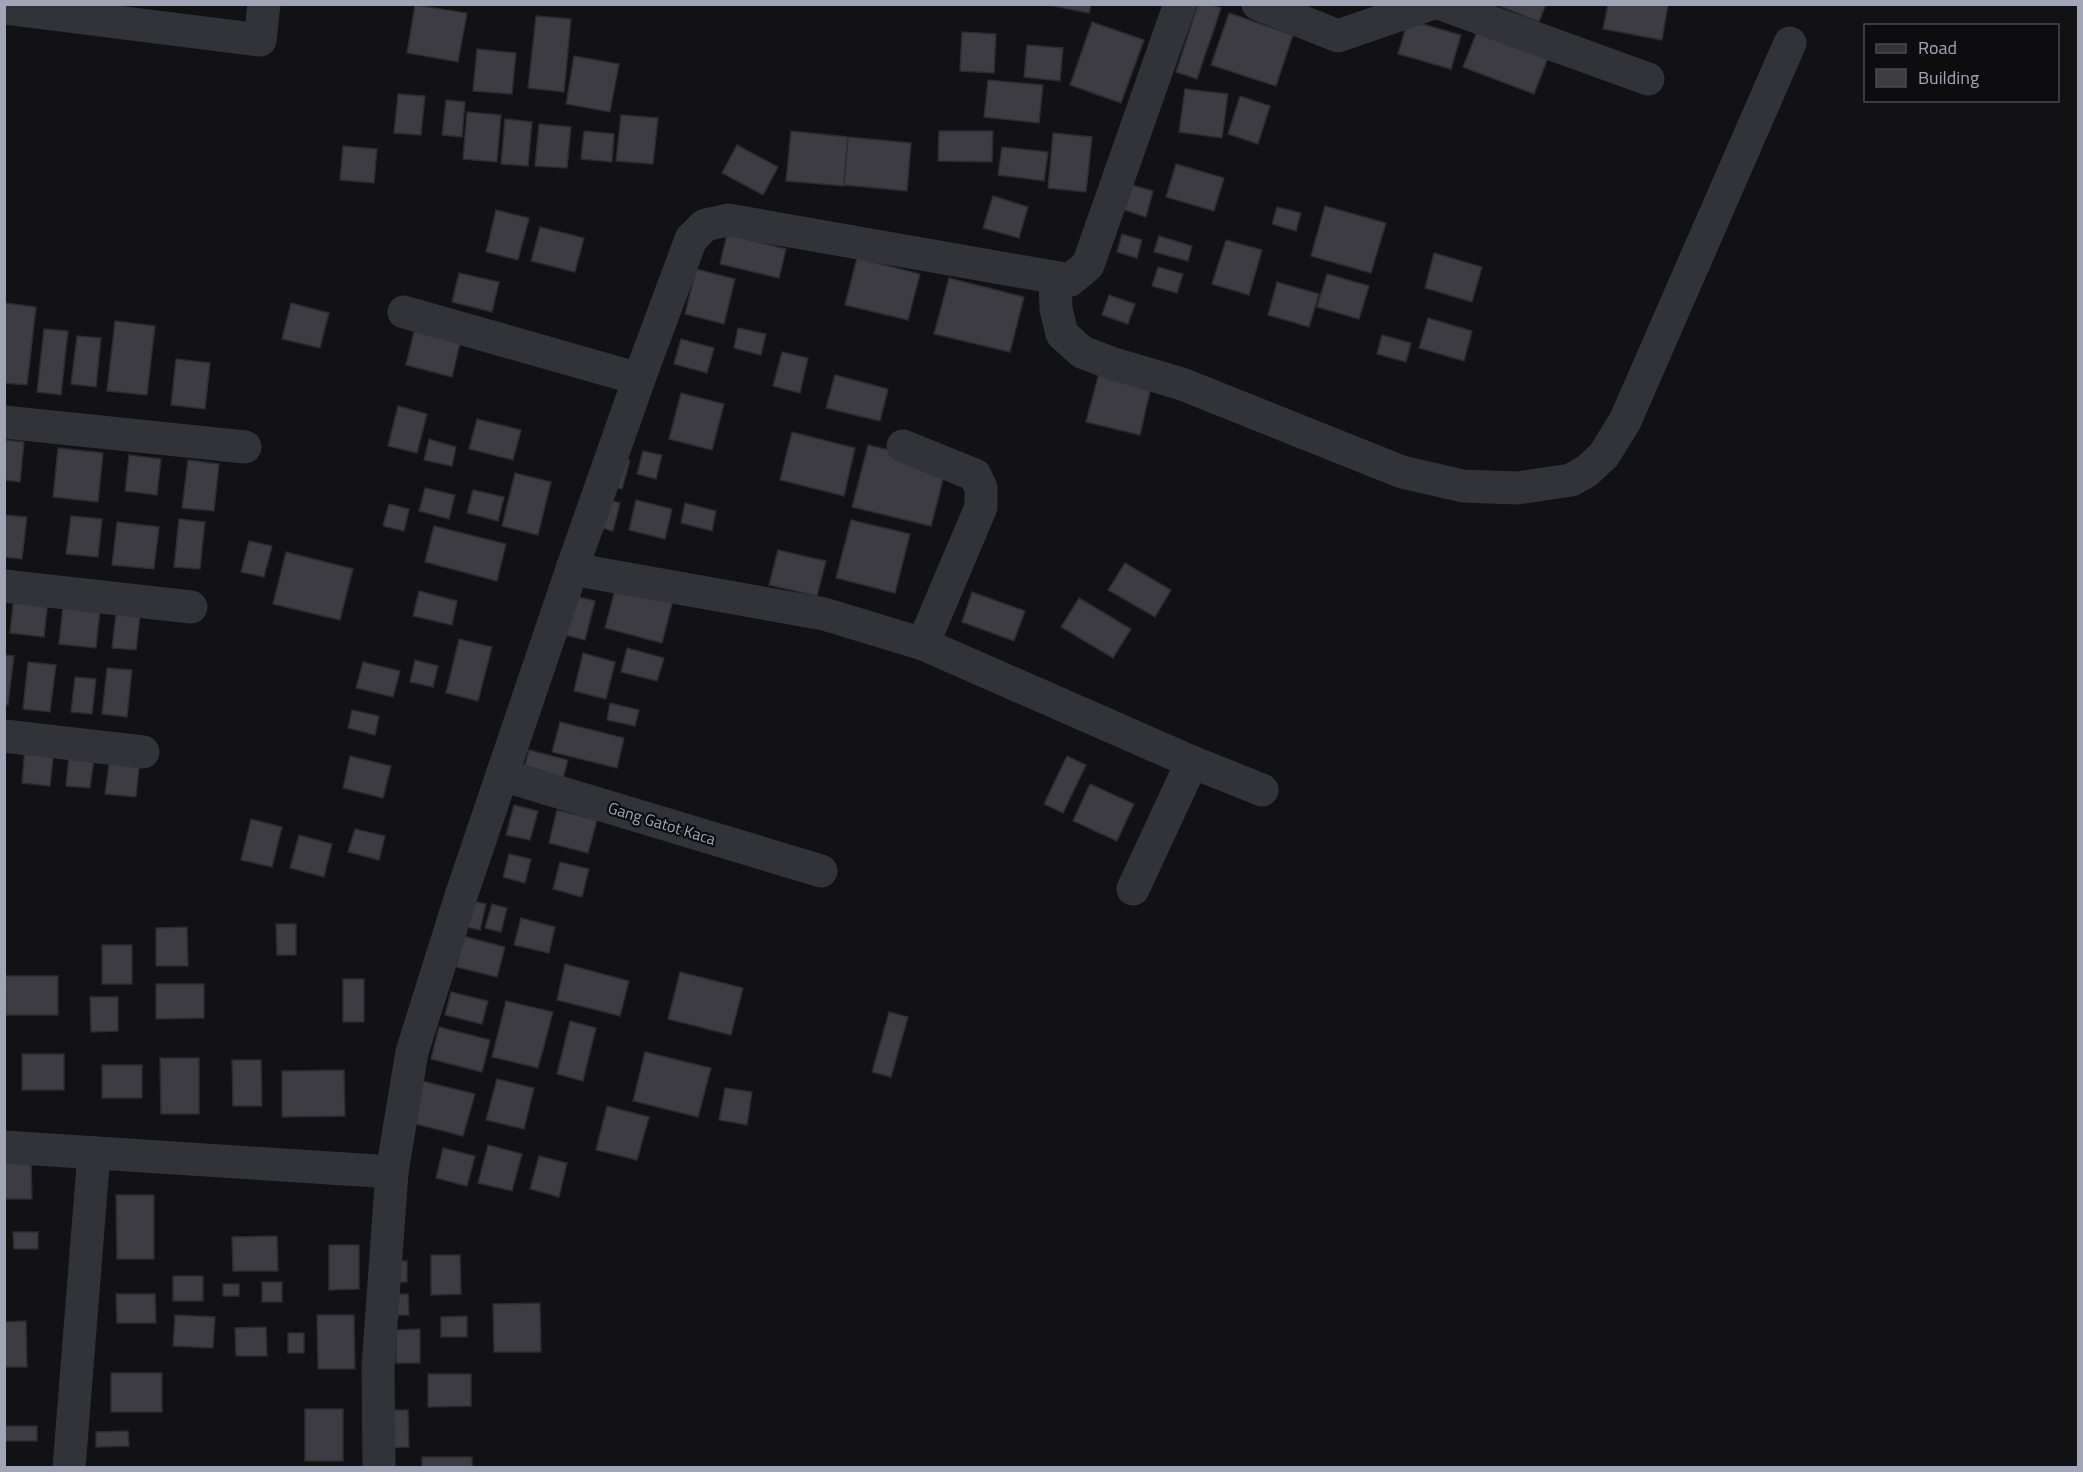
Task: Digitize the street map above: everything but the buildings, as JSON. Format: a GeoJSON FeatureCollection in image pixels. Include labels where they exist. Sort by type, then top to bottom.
{"type":"FeatureCollection","features":[{"type":"Feature","properties":{"kind":"street"},"geometry":{"type":"LineString","coordinates":[[4,8],[260,40],[264,4]]}},
{"type":"Feature","properties":{"kind":"street"},"geometry":{"type":"LineString","coordinates":[[379,1467],[378,1367],[392,1172],[412,1052],[462,892],[572,569],[691,239],[705,225],[728,220],[1070,280],[1088,265],[1180,4]]}},
{"type":"Feature","properties":{"kind":"street"},"geometry":{"type":"LineString","coordinates":[[1258,4],[1338,36],[1431,4]]}},
{"type":"Feature","properties":{"kind":"street"},"geometry":{"type":"LineString","coordinates":[[1441,4],[1648,79]]}},
{"type":"Feature","properties":{"kind":"street"},"geometry":{"type":"LineString","coordinates":[[1055,278],[1056,309],[1062,334],[1082,352],[1182,384],[1402,472],[1463,486],[1517,488],[1571,480],[1587,471],[1604,454],[1625,421],[1790,43]]}},
{"type":"Feature","properties":{"kind":"street"},"geometry":{"type":"LineString","coordinates":[[404,312],[639,379]]}},
{"type":"Feature","properties":{"kind":"street"},"geometry":{"type":"LineString","coordinates":[[4,422],[245,447]]}},
{"type":"Feature","properties":{"kind":"street"},"geometry":{"type":"LineString","coordinates":[[903,446],[975,475],[981,488],[981,507],[923,644]]}},
{"type":"Feature","properties":{"kind":"street"},"geometry":{"type":"LineString","coordinates":[[572,569],[824,614],[923,644],[1192,762],[1262,790]]}},
{"type":"Feature","properties":{"kind":"street"},"geometry":{"type":"LineString","coordinates":[[4,586],[191,607]]}},
{"type":"Feature","properties":{"kind":"street"},"geometry":{"type":"LineString","coordinates":[[4,736],[143,752]]}},
{"type":"Feature","properties":{"kind":"street"},"geometry":{"type":"LineString","coordinates":[[1133,889],[1192,762]]}},
{"type":"Feature","properties":{"kind":"street","name":"Gang Gatot Kaca"},"geometry":{"type":"LineString","coordinates":[[502,775],[821,872]]}},
{"type":"Feature","properties":{"kind":"street"},"geometry":{"type":"LineString","coordinates":[[4,1147],[392,1172]]}},
{"type":"Feature","properties":{"kind":"street"},"geometry":{"type":"LineString","coordinates":[[69,1467],[94,1153]]}}]}
